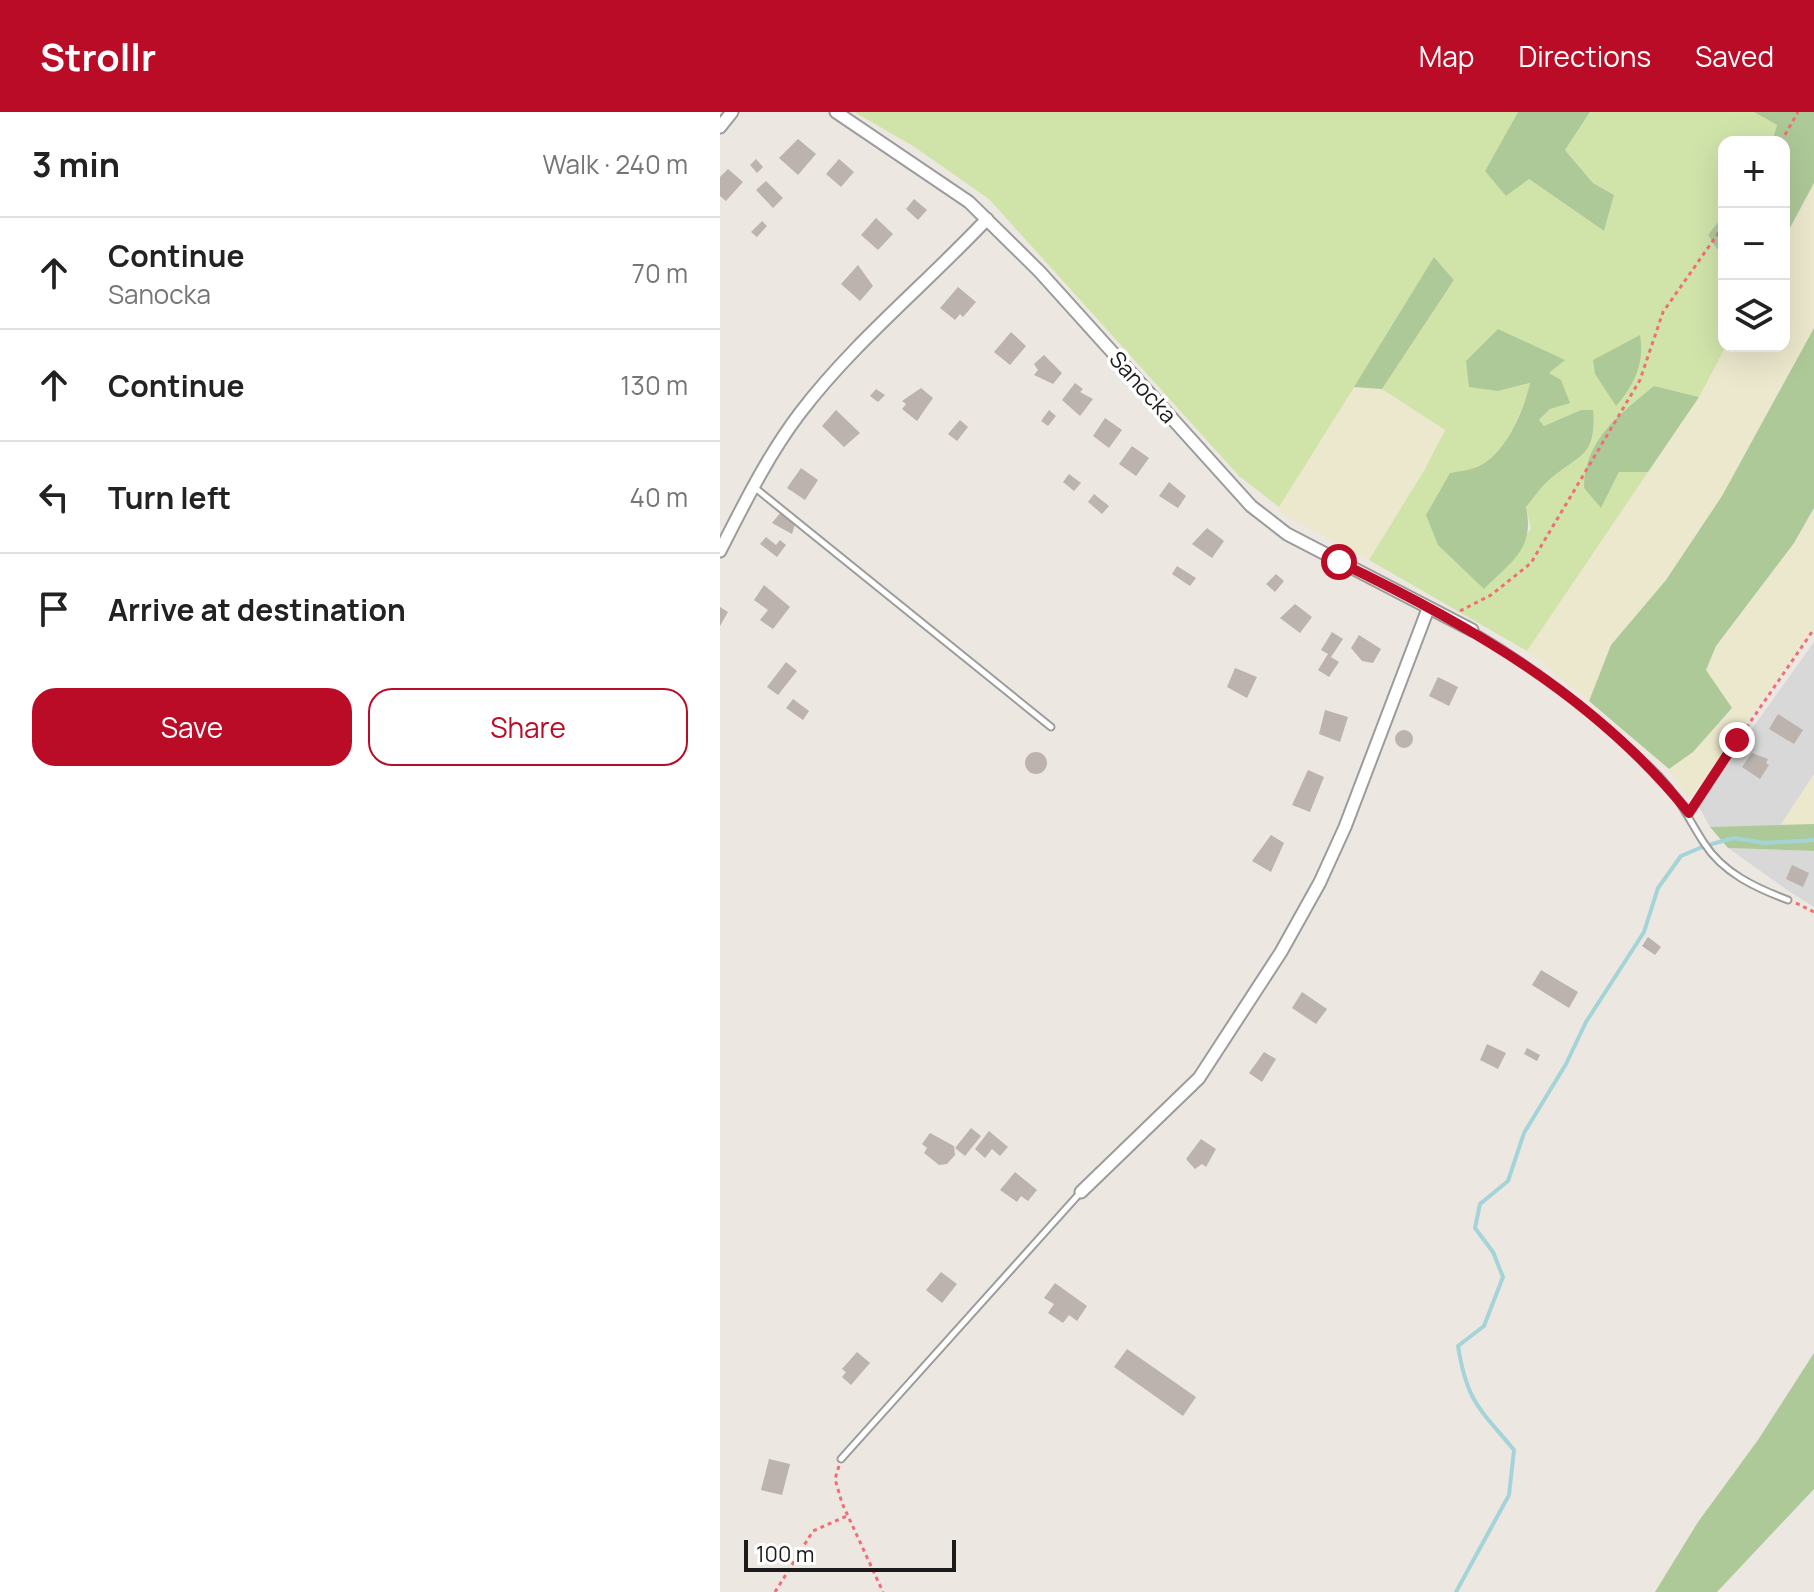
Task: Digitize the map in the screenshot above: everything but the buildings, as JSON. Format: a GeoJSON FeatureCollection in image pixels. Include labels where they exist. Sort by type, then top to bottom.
{"type":"FeatureCollection","features":[{"type":"Feature","properties":{"kind":"street"},"geometry":{"type":"LineString","coordinates":[[720,127],[732,112]]}},
{"type":"Feature","properties":{"kind":"street","name":"Sanocka"},"geometry":{"type":"LineString","coordinates":[[836,112],[969,202],[987,219],[1040,272],[1251,506],[1287,534],[1472,630]]}},
{"type":"Feature","properties":{"kind":"street"},"geometry":{"type":"LineString","coordinates":[[720,551],[754,487],[799,414],[829,378],[987,219]]}},
{"type":"Feature","properties":{"kind":"street"},"geometry":{"type":"LineString","coordinates":[[1081,1192],[1199,1078],[1288,939],[1345,827],[1428,609]]}},
{"type":"Feature","properties":{"kind":"lane"},"geometry":{"type":"LineString","coordinates":[[754,487],[1051,727]]}},
{"type":"Feature","properties":{"kind":"lane"},"geometry":{"type":"LineString","coordinates":[[1472,630],[1526,664],[1613,733],[1663,780],[1689,813],[1704,843],[1734,875],[1788,900]]}},
{"type":"Feature","properties":{"kind":"lane"},"geometry":{"type":"LineString","coordinates":[[841,1459],[1081,1192]]}},
{"type":"Feature","properties":{"kind":"path"},"geometry":{"type":"LineString","coordinates":[[1784,136],[1798,112]]}},
{"type":"Feature","properties":{"kind":"path"},"geometry":{"type":"LineString","coordinates":[[1446,618],[1491,595],[1531,563],[1640,380],[1663,312],[1718,234]]}},
{"type":"Feature","properties":{"kind":"path"},"geometry":{"type":"LineString","coordinates":[[1689,813],[1814,629]]}},
{"type":"Feature","properties":{"kind":"path"},"geometry":{"type":"LineString","coordinates":[[1788,900],[1814,912]]}},
{"type":"Feature","properties":{"kind":"path"},"geometry":{"type":"LineString","coordinates":[[841,1459],[835,1479],[883,1592]]}},
{"type":"Feature","properties":{"kind":"path"},"geometry":{"type":"LineString","coordinates":[[775,1592],[813,1531],[849,1515]]}},
{"type":"Feature","properties":{"kind":"shaded area"},"geometry":{"type":"Polygon","coordinates":[[[1814,183],[1814,328],[1722,496],[1666,580],[1611,645],[1589,701],[1527,651],[1699,397],[1723,352],[1790,352],[1790,228],[1814,183]]]}},
{"type":"Feature","properties":{"kind":"shaded area"},"geometry":{"type":"Polygon","coordinates":[[[1354,387],[1382,389],[1445,430],[1425,469],[1369,560],[1281,513],[1279,507],[1354,387]]]}},
{"type":"Feature","properties":{"kind":"shaded area"},"geometry":{"type":"Polygon","coordinates":[[[1814,508],[1814,630],[1694,793],[1687,798],[1669,769],[1693,752],[1732,709],[1706,670],[1716,646],[1794,543],[1814,508]]]}},
{"type":"Feature","properties":{"kind":"shaded area"},"geometry":{"type":"Polygon","coordinates":[[[1814,642],[1814,774],[1780,826],[1710,827],[1699,807],[1703,797],[1814,642]]]}},
{"type":"Feature","properties":{"kind":"shaded area"},"geometry":{"type":"Polygon","coordinates":[[[1814,774],[1814,824],[1780,826],[1814,774]]]}},
{"type":"Feature","properties":{"kind":"shaded area"},"geometry":{"type":"Polygon","coordinates":[[[1728,848],[1814,851],[1814,907],[1790,892],[1728,848]]]}},
{"type":"Feature","properties":{"kind":"green space"},"geometry":{"type":"Polygon","coordinates":[[[854,112],[1518,112],[1485,171],[1529,179],[1604,231],[1614,195],[1593,183],[1565,150],[1590,112],[1754,112],[1777,125],[1774,136],[1718,136],[1718,222],[1708,235],[1718,251],[1718,352],[1723,352],[1699,397],[1654,386],[1584,488],[1601,507],[1619,472],[1648,472],[1527,651],[1369,560],[1425,469],[1445,430],[1382,389],[1454,280],[1435,258],[1279,507],[1239,476],[989,199],[913,146],[854,112]],[[1565,360],[1498,391],[1531,383],[1513,428],[1491,459],[1478,467],[1450,473],[1462,566],[1484,589],[1531,529],[1526,507],[1550,478],[1584,452],[1593,436],[1592,410],[1581,410],[1544,426],[1539,421],[1550,409],[1548,373],[1565,360]]]}},
{"type":"Feature","properties":{"kind":"green space"},"geometry":{"type":"Polygon","coordinates":[[[1518,112],[1590,112],[1565,150],[1593,183],[1614,195],[1604,231],[1529,179],[1506,196],[1485,171],[1518,112]]]}},
{"type":"Feature","properties":{"kind":"green space"},"geometry":{"type":"Polygon","coordinates":[[[1754,112],[1814,112],[1814,183],[1790,228],[1790,136],[1774,136],[1777,125],[1754,112]]]}},
{"type":"Feature","properties":{"kind":"green space"},"geometry":{"type":"Polygon","coordinates":[[[1718,222],[1718,251],[1708,235],[1718,222]]]}},
{"type":"Feature","properties":{"kind":"green space"},"geometry":{"type":"Polygon","coordinates":[[[1434,257],[1454,280],[1382,389],[1354,387],[1434,257]]]}},
{"type":"Feature","properties":{"kind":"green space"},"geometry":{"type":"Polygon","coordinates":[[[1814,328],[1814,508],[1794,543],[1716,646],[1706,670],[1732,708],[1693,752],[1669,769],[1589,701],[1611,645],[1666,580],[1722,496],[1814,328]]]}},
{"type":"Feature","properties":{"kind":"green space"},"geometry":{"type":"Polygon","coordinates":[[[1498,329],[1565,360],[1549,373],[1561,380],[1570,403],[1550,409],[1539,420],[1544,426],[1581,410],[1593,410],[1594,425],[1584,452],[1547,481],[1526,507],[1528,521],[1524,544],[1512,562],[1484,589],[1438,545],[1426,515],[1450,473],[1478,467],[1499,450],[1523,405],[1530,383],[1498,391],[1469,387],[1466,361],[1498,329]]]}},
{"type":"Feature","properties":{"kind":"green space"},"geometry":{"type":"Polygon","coordinates":[[[1640,335],[1641,355],[1637,374],[1616,406],[1595,374],[1593,360],[1640,335]]]}},
{"type":"Feature","properties":{"kind":"green space"},"geometry":{"type":"Polygon","coordinates":[[[1654,386],[1699,397],[1648,472],[1619,472],[1601,508],[1584,488],[1590,456],[1606,430],[1654,386]]]}},
{"type":"Feature","properties":{"kind":"green space"},"geometry":{"type":"Polygon","coordinates":[[[1814,824],[1814,851],[1728,848],[1710,827],[1814,824]]]}},
{"type":"Feature","properties":{"kind":"green space"},"geometry":{"type":"Polygon","coordinates":[[[1814,1353],[1814,1489],[1717,1592],[1655,1592],[1698,1522],[1758,1440],[1814,1353]]]}},
{"type":"Feature","properties":{"kind":"waterway"},"geometry":{"type":"LineString","coordinates":[[1712,844],[1734,838],[1764,843],[1814,840]]}},
{"type":"Feature","properties":{"kind":"waterway"},"geometry":{"type":"LineString","coordinates":[[1456,1592],[1509,1495],[1514,1450],[1470,1392],[1458,1346],[1484,1326],[1503,1277],[1493,1252],[1475,1228],[1480,1204],[1508,1181],[1524,1133],[1566,1064],[1586,1022],[1644,932],[1658,888],[1681,856],[1702,847]]}},
{"type":"Feature","properties":{"kind":"route"},"geometry":{"type":"LineString","coordinates":[[1339,562],[1472,630],[1513,655],[1624,742],[1663,780],[1689,813],[1737,740]]}}]}
